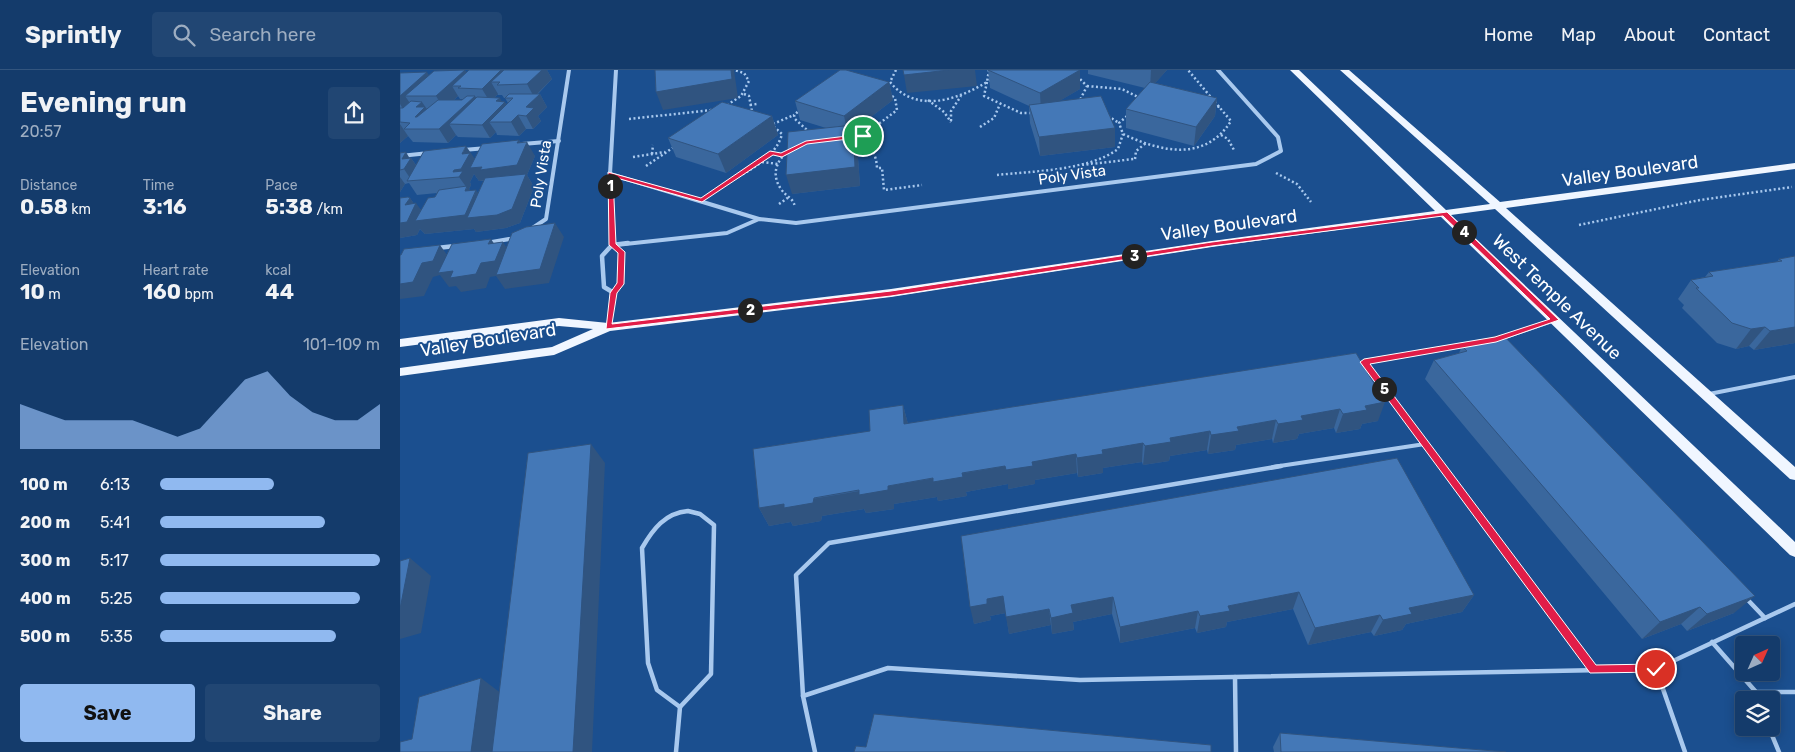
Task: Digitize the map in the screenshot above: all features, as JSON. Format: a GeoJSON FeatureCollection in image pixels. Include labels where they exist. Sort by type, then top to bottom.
{"type":"FeatureCollection","features":[{"type":"Feature","properties":{"kind":"main road","name":"West Temple Avenue"},"geometry":{"type":"LineString","coordinates":[[1294,70],[1795,551]]}},
{"type":"Feature","properties":{"kind":"main road","name":"West Temple Avenue"},"geometry":{"type":"LineString","coordinates":[[1344,70],[1498,206],[1795,475]]}},
{"type":"Feature","properties":{"kind":"main road","name":"Valley Boulevard"},"geometry":{"type":"LineString","coordinates":[[400,344],[559,322],[608,328],[891,293],[1212,244],[1795,166]]}},
{"type":"Feature","properties":{"kind":"main road","name":"Valley Boulevard"},"geometry":{"type":"LineString","coordinates":[[400,372],[554,351],[608,328]]}},
{"type":"Feature","properties":{"kind":"street","name":"Poly Vista"},"geometry":{"type":"LineString","coordinates":[[526,232],[546,220],[569,70]]}},
{"type":"Feature","properties":{"kind":"street"},"geometry":{"type":"LineString","coordinates":[[612,245],[611,122],[616,70]]}},
{"type":"Feature","properties":{"kind":"street","name":"Poly Vista"},"geometry":{"type":"LineString","coordinates":[[610,174],[702,200],[759,219],[796,223],[1256,164],[1281,151],[1278,137],[1218,70]]}},
{"type":"Feature","properties":{"kind":"street"},"geometry":{"type":"LineString","coordinates":[[521,145],[559,141]]}},
{"type":"Feature","properties":{"kind":"street"},"geometry":{"type":"LineString","coordinates":[[453,151],[492,147]]}},
{"type":"Feature","properties":{"kind":"street"},"geometry":{"type":"LineString","coordinates":[[400,156],[434,153]]}},
{"type":"Feature","properties":{"kind":"street"},"geometry":{"type":"LineString","coordinates":[[614,293],[604,287],[602,275],[602,256],[612,245],[726,233],[759,219]]}},
{"type":"Feature","properties":{"kind":"street"},"geometry":{"type":"LineString","coordinates":[[484,243],[512,240],[519,236]]}},
{"type":"Feature","properties":{"kind":"street"},"geometry":{"type":"LineString","coordinates":[[428,250],[465,245]]}},
{"type":"Feature","properties":{"kind":"street"},"geometry":{"type":"LineString","coordinates":[[608,328],[614,293],[620,284],[622,252],[612,245]]}},
{"type":"Feature","properties":{"kind":"lane"},"geometry":{"type":"LineString","coordinates":[[1503,347],[1496,340],[1556,320]]}},
{"type":"Feature","properties":{"kind":"lane"},"geometry":{"type":"LineString","coordinates":[[1477,343],[1364,362],[1594,670]]}},
{"type":"Feature","properties":{"kind":"lane"},"geometry":{"type":"LineString","coordinates":[[1705,395],[1795,377]]}},
{"type":"Feature","properties":{"kind":"lane"},"geometry":{"type":"LineString","coordinates":[[815,752],[803,696],[796,575],[830,543],[1256,470],[1425,444]]}},
{"type":"Feature","properties":{"kind":"lane"},"geometry":{"type":"LineString","coordinates":[[676,752],[680,707],[711,674],[714,525],[699,513],[682,512],[664,518],[651,532],[642,548],[648,663],[657,690],[680,707]]}},
{"type":"Feature","properties":{"kind":"lane"},"geometry":{"type":"LineString","coordinates":[[1744,597],[1765,618]]}},
{"type":"Feature","properties":{"kind":"lane"},"geometry":{"type":"LineString","coordinates":[[803,696],[888,668],[1080,680],[1656,669],[1795,604]]}},
{"type":"Feature","properties":{"kind":"lane"},"geometry":{"type":"LineString","coordinates":[[1712,642],[1755,691]]}},
{"type":"Feature","properties":{"kind":"lane"},"geometry":{"type":"LineString","coordinates":[[1656,669],[1685,752]]}},
{"type":"Feature","properties":{"kind":"lane"},"geometry":{"type":"LineString","coordinates":[[1235,677],[1236,752]]}},
{"type":"Feature","properties":{"kind":"lane"},"geometry":{"type":"LineString","coordinates":[[1780,692],[1795,692]]}},
{"type":"Feature","properties":{"kind":"lane"},"geometry":{"type":"LineString","coordinates":[[1772,736],[1779,752]]}},
{"type":"Feature","properties":{"kind":"path"},"geometry":{"type":"LineString","coordinates":[[722,107],[737,100],[744,94],[748,81],[744,73],[734,70]]}},
{"type":"Feature","properties":{"kind":"path"},"geometry":{"type":"LineString","coordinates":[[896,70],[890,82],[903,95],[918,100],[961,96],[993,79]]}},
{"type":"Feature","properties":{"kind":"path"},"geometry":{"type":"LineString","coordinates":[[989,70],[984,96],[1021,113],[1035,114]]}},
{"type":"Feature","properties":{"kind":"path"},"geometry":{"type":"LineString","coordinates":[[1078,76],[1080,70]]}},
{"type":"Feature","properties":{"kind":"path"},"geometry":{"type":"LineString","coordinates":[[1122,134],[1146,143],[1179,150],[1205,146],[1224,133],[1231,121],[1188,70]]}},
{"type":"Feature","properties":{"kind":"path"},"geometry":{"type":"LineString","coordinates":[[1070,73],[1078,76],[1087,86],[1102,86],[1135,94],[1142,100],[1137,104]]}},
{"type":"Feature","properties":{"kind":"path"},"geometry":{"type":"LineString","coordinates":[[1074,104],[1080,101],[1087,86]]}},
{"type":"Feature","properties":{"kind":"path"},"geometry":{"type":"LineString","coordinates":[[882,90],[895,98],[897,110],[863,136],[848,138],[870,146],[876,156],[877,168],[882,168],[884,190],[922,185]]}},
{"type":"Feature","properties":{"kind":"path"},"geometry":{"type":"LineString","coordinates":[[744,94],[748,96],[752,113],[747,117]]}},
{"type":"Feature","properties":{"kind":"path"},"geometry":{"type":"LineString","coordinates":[[928,100],[944,112],[951,122],[951,111],[961,96]]}},
{"type":"Feature","properties":{"kind":"path"},"geometry":{"type":"LineString","coordinates":[[750,105],[757,104]]}},
{"type":"Feature","properties":{"kind":"path"},"geometry":{"type":"LineString","coordinates":[[980,127],[994,118],[1000,104]]}},
{"type":"Feature","properties":{"kind":"path"},"geometry":{"type":"LineString","coordinates":[[772,124],[794,115],[805,105]]}},
{"type":"Feature","properties":{"kind":"path"},"geometry":{"type":"LineString","coordinates":[[1212,105],[1220,107]]}},
{"type":"Feature","properties":{"kind":"path"},"geometry":{"type":"LineString","coordinates":[[611,122],[657,114],[703,112],[716,109]]}},
{"type":"Feature","properties":{"kind":"path"},"geometry":{"type":"LineString","coordinates":[[1119,123],[1131,111]]}},
{"type":"Feature","properties":{"kind":"path"},"geometry":{"type":"LineString","coordinates":[[703,112],[705,118]]}},
{"type":"Feature","properties":{"kind":"path"},"geometry":{"type":"LineString","coordinates":[[794,115],[800,125],[815,134]]}},
{"type":"Feature","properties":{"kind":"path"},"geometry":{"type":"LineString","coordinates":[[1074,166],[1110,154],[1118,148],[1122,134],[1119,123],[1106,115]]}},
{"type":"Feature","properties":{"kind":"path"},"geometry":{"type":"LineString","coordinates":[[702,200],[772,153],[782,139],[780,130],[772,124],[764,122]]}},
{"type":"Feature","properties":{"kind":"path"},"geometry":{"type":"LineString","coordinates":[[652,145],[652,154]]}},
{"type":"Feature","properties":{"kind":"path"},"geometry":{"type":"LineString","coordinates":[[644,168],[677,145]]}},
{"type":"Feature","properties":{"kind":"path"},"geometry":{"type":"LineString","coordinates":[[790,151],[782,155],[778,164],[776,181],[782,191],[793,199],[796,223]]}},
{"type":"Feature","properties":{"kind":"path"},"geometry":{"type":"LineString","coordinates":[[633,157],[666,152]]}},
{"type":"Feature","properties":{"kind":"path"},"geometry":{"type":"LineString","coordinates":[[997,175],[1134,159]]}},
{"type":"Feature","properties":{"kind":"path"},"geometry":{"type":"LineString","coordinates":[[761,162],[778,164]]}},
{"type":"Feature","properties":{"kind":"path"},"geometry":{"type":"LineString","coordinates":[[1256,164],[1288,178],[1305,192],[1311,202]]}},
{"type":"Feature","properties":{"kind":"path"},"geometry":{"type":"LineString","coordinates":[[1579,225],[1700,200],[1795,187]]}},
{"type":"Feature","properties":{"kind":"building"},"geometry":{"type":"Polygon","coordinates":[[[465,70],[436,96],[405,96],[434,71],[465,70]]]}},
{"type":"Feature","properties":{"kind":"building"},"geometry":{"type":"Polygon","coordinates":[[[469,70],[501,70],[482,89],[452,86],[469,70]]]}},
{"type":"Feature","properties":{"kind":"building"},"geometry":{"type":"Polygon","coordinates":[[[504,70],[542,70],[527,84],[497,85],[500,82],[491,82],[504,70]]]}},
{"type":"Feature","properties":{"kind":"building"},"geometry":{"type":"Polygon","coordinates":[[[655,70],[731,70],[732,79],[656,92],[655,70]]]}},
{"type":"Feature","properties":{"kind":"building"},"geometry":{"type":"Polygon","coordinates":[[[840,70],[889,82],[844,116],[795,101],[840,70]]]}},
{"type":"Feature","properties":{"kind":"building"},"geometry":{"type":"Polygon","coordinates":[[[903,70],[949,70],[904,75],[903,70]]]}},
{"type":"Feature","properties":{"kind":"building"},"geometry":{"type":"Polygon","coordinates":[[[988,70],[1080,70],[1040,93],[988,70]]]}},
{"type":"Feature","properties":{"kind":"building"},"geometry":{"type":"Polygon","coordinates":[[[427,72],[400,96],[400,73],[427,72]]]}},
{"type":"Feature","properties":{"kind":"building"},"geometry":{"type":"Polygon","coordinates":[[[1150,82],[1217,98],[1196,127],[1126,109],[1150,82]]]}},
{"type":"Feature","properties":{"kind":"building"},"geometry":{"type":"Polygon","coordinates":[[[509,94],[540,94],[526,107],[534,108],[526,116],[518,115],[511,122],[489,122],[513,98],[505,98],[509,94]]]}},
{"type":"Feature","properties":{"kind":"building"},"geometry":{"type":"Polygon","coordinates":[[[467,96],[475,96],[439,129],[404,129],[410,123],[400,122],[400,108],[403,108],[411,101],[422,102],[416,107],[425,107],[415,117],[417,117],[438,100],[462,100],[467,96]]]}},
{"type":"Feature","properties":{"kind":"building"},"geometry":{"type":"Polygon","coordinates":[[[1101,96],[1115,128],[1039,137],[1029,105],[1101,96]]]}},
{"type":"Feature","properties":{"kind":"building"},"geometry":{"type":"Polygon","coordinates":[[[477,97],[500,98],[496,101],[505,102],[482,125],[449,124],[477,97]]]}},
{"type":"Feature","properties":{"kind":"building"},"geometry":{"type":"Polygon","coordinates":[[[722,102],[772,116],[718,154],[668,138],[722,102]]]}},
{"type":"Feature","properties":{"kind":"building"},"geometry":{"type":"Polygon","coordinates":[[[853,125],[855,167],[786,175],[788,132],[853,125]]]}},
{"type":"Feature","properties":{"kind":"building"},"geometry":{"type":"Polygon","coordinates":[[[519,140],[517,143],[527,142],[517,165],[480,170],[482,167],[470,168],[482,144],[519,140]]]}},
{"type":"Feature","properties":{"kind":"building"},"geometry":{"type":"Polygon","coordinates":[[[466,146],[462,154],[470,153],[461,169],[454,170],[453,172],[463,171],[459,177],[407,181],[424,151],[466,146]]]}},
{"type":"Feature","properties":{"kind":"building"},"geometry":{"type":"Polygon","coordinates":[[[406,152],[402,159],[411,158],[404,169],[400,170],[400,153],[406,152]]]}},
{"type":"Feature","properties":{"kind":"building"},"geometry":{"type":"Polygon","coordinates":[[[526,174],[512,209],[497,215],[467,218],[485,178],[526,174]]]}},
{"type":"Feature","properties":{"kind":"building"},"geometry":{"type":"Polygon","coordinates":[[[467,186],[465,191],[476,190],[465,215],[415,221],[428,198],[435,197],[439,190],[467,186]]]}},
{"type":"Feature","properties":{"kind":"building"},"geometry":{"type":"Polygon","coordinates":[[[400,198],[410,198],[405,205],[416,203],[407,222],[400,223],[400,198]]]}},
{"type":"Feature","properties":{"kind":"building"},"geometry":{"type":"Polygon","coordinates":[[[555,223],[540,269],[496,275],[512,233],[526,227],[555,223]]]}},
{"type":"Feature","properties":{"kind":"building"},"geometry":{"type":"Polygon","coordinates":[[[491,239],[488,244],[503,242],[495,261],[481,263],[476,274],[450,278],[453,271],[438,273],[452,244],[491,239]]]}},
{"type":"Feature","properties":{"kind":"building"},"geometry":{"type":"Polygon","coordinates":[[[440,245],[433,261],[422,263],[413,282],[400,284],[400,255],[404,249],[440,245]]]}},
{"type":"Feature","properties":{"kind":"building"},"geometry":{"type":"Polygon","coordinates":[[[1795,256],[1795,327],[1770,331],[1765,327],[1751,329],[1732,323],[1696,288],[1699,288],[1691,280],[1713,276],[1709,272],[1782,261],[1779,259],[1795,256]]]}},
{"type":"Feature","properties":{"kind":"building"},"geometry":{"type":"Polygon","coordinates":[[[1502,334],[1755,596],[1707,614],[1700,607],[1660,622],[1434,360],[1467,351],[1462,346],[1502,334]]]}},
{"type":"Feature","properties":{"kind":"building"},"geometry":{"type":"Polygon","coordinates":[[[1356,353],[1385,402],[1365,406],[1367,410],[1343,414],[1340,409],[1301,416],[1303,420],[1278,424],[1276,420],[1237,427],[1239,431],[1211,435],[1210,431],[1170,438],[1171,442],[1145,446],[1143,443],[1102,450],[1103,454],[1077,458],[1076,454],[1032,462],[1033,466],[1006,470],[1005,466],[962,473],[963,477],[933,482],[933,478],[888,486],[888,490],[859,495],[859,490],[814,498],[813,503],[784,508],[784,504],[759,508],[753,449],[870,431],[869,410],[903,405],[904,424],[1356,353]]]}},
{"type":"Feature","properties":{"kind":"building"},"geometry":{"type":"Polygon","coordinates":[[[591,444],[573,752],[492,752],[528,453],[591,444]]]}},
{"type":"Feature","properties":{"kind":"building"},"geometry":{"type":"Polygon","coordinates":[[[1397,458],[1474,595],[1409,608],[1412,614],[1383,620],[1380,615],[1315,628],[1299,592],[1228,606],[1230,611],[1200,616],[1198,611],[1120,627],[1113,597],[1071,605],[1073,613],[1051,618],[1049,609],[1006,617],[1003,596],[987,599],[987,604],[970,607],[961,536],[1397,458]]]}},
{"type":"Feature","properties":{"kind":"building"},"geometry":{"type":"Polygon","coordinates":[[[410,558],[400,609],[400,561],[410,558]]]}},
{"type":"Feature","properties":{"kind":"building"},"geometry":{"type":"Polygon","coordinates":[[[481,678],[471,752],[400,752],[400,742],[412,739],[419,697],[481,678]]]}},
{"type":"Feature","properties":{"kind":"building"},"geometry":{"type":"Polygon","coordinates":[[[874,714],[1211,745],[1211,752],[854,752],[856,746],[866,747],[874,714]]]}},
{"type":"Feature","properties":{"kind":"building"},"geometry":{"type":"Polygon","coordinates":[[[1280,733],[1506,752],[1281,752],[1280,733]]]}},
{"type":"Feature","properties":{"kind":"route"},"geometry":{"type":"LineString","coordinates":[[863,136],[833,138],[806,143],[782,155],[772,153],[702,200],[610,174],[612,245],[622,252],[620,284],[614,293],[608,328],[891,293],[1212,244],[1444,214],[1556,320],[1496,340],[1364,362],[1594,670],[1656,669]]}}]}
